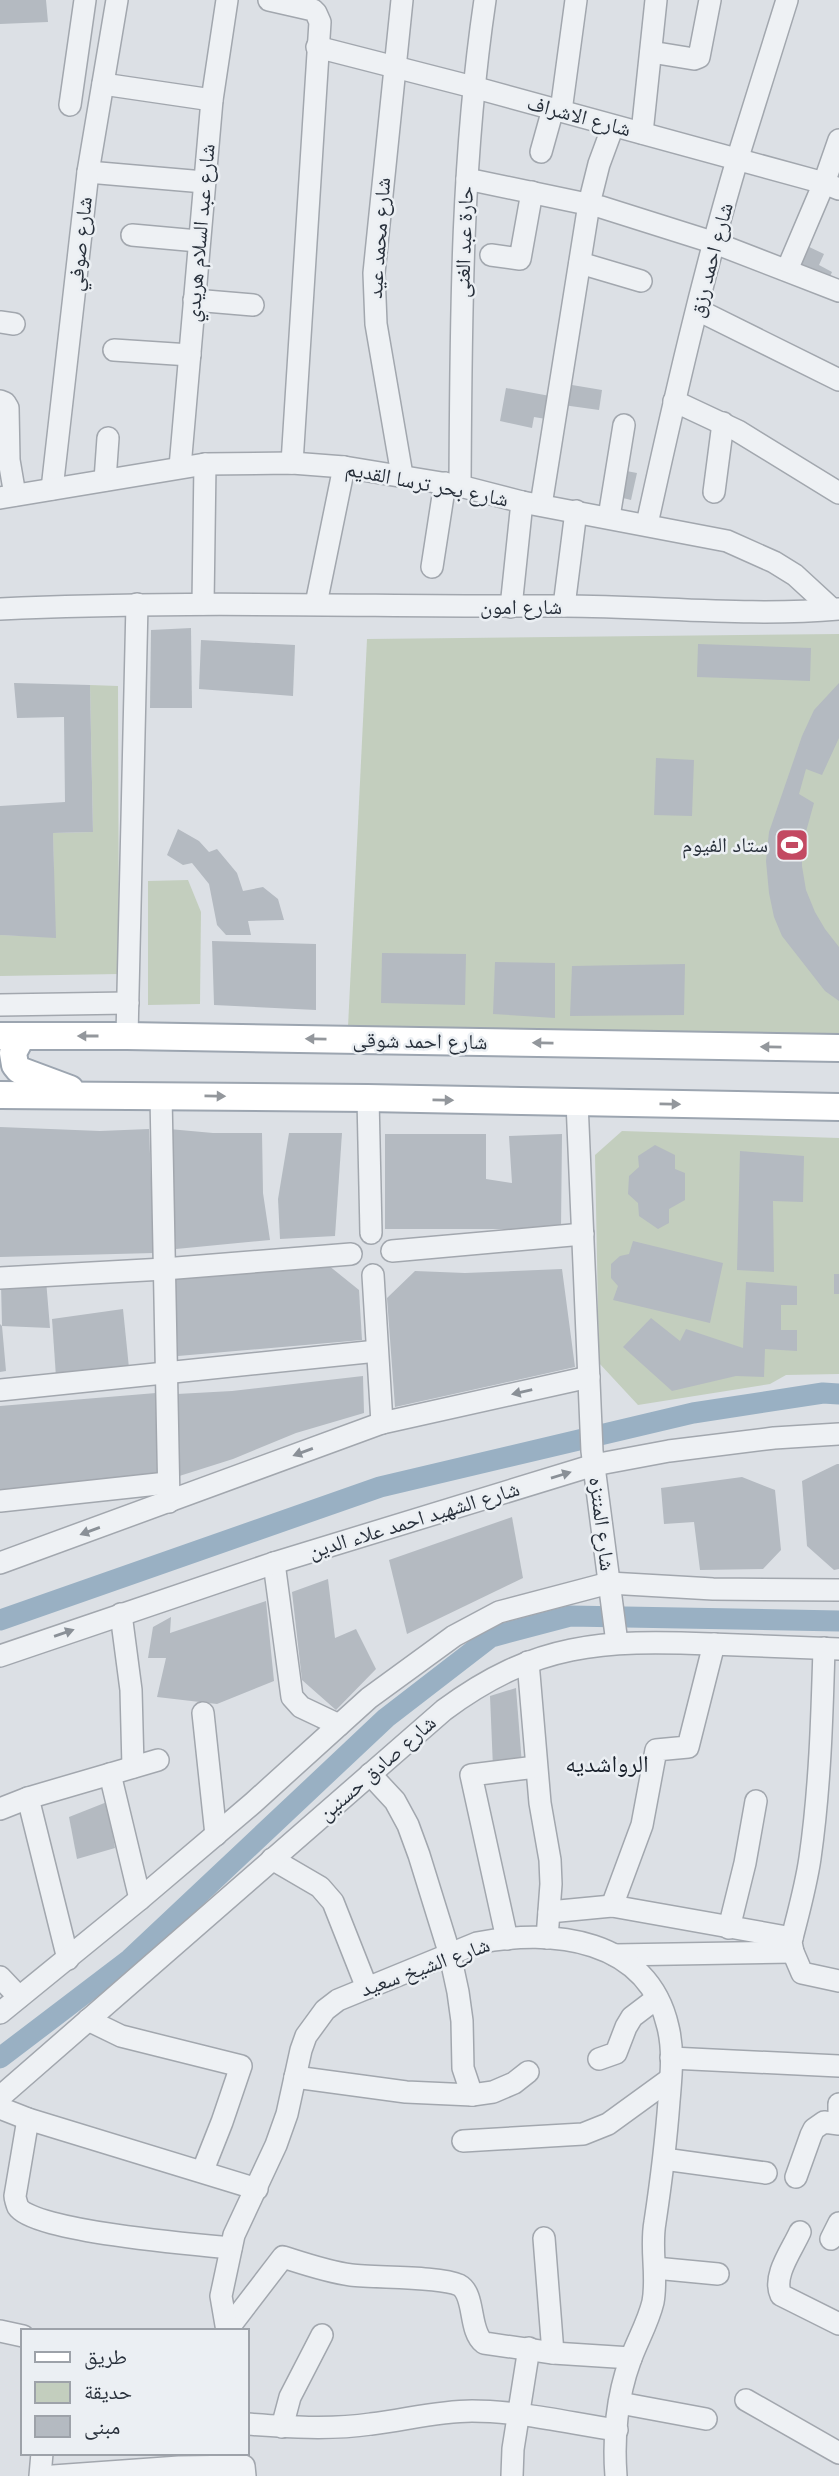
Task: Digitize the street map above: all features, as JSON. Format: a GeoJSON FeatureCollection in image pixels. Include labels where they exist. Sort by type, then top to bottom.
{"type":"FeatureCollection","features":[{"type":"Feature","properties":{"kind":"main road","name":"شارع احمد شوقى"},"geometry":{"type":"LineString","coordinates":[[11,1036],[839,1048]]}},
{"type":"Feature","properties":{"kind":"main road"},"geometry":{"type":"LineString","coordinates":[[11,1036],[15,1065],[19,1069],[89,1095]]}},
{"type":"Feature","properties":{"kind":"main road"},"geometry":{"type":"LineString","coordinates":[[0,1095],[368,1098],[839,1107]]}},
{"type":"Feature","properties":{"kind":"street"},"geometry":{"type":"LineString","coordinates":[[70,105],[85,0]]}},
{"type":"Feature","properties":{"kind":"street","name":"شارع صوفي"},"geometry":{"type":"LineString","coordinates":[[52,489],[88,172],[117,0]]}},
{"type":"Feature","properties":{"kind":"street","name":"شارع عبد السلام هريدي"},"geometry":{"type":"LineString","coordinates":[[180,467],[212,100],[227,0]]}},
{"type":"Feature","properties":{"kind":"street"},"geometry":{"type":"LineString","coordinates":[[269,0],[316,13],[320,22],[292,463]]}},
{"type":"Feature","properties":{"kind":"street","name":"شارع محمد عيد"},"geometry":{"type":"LineString","coordinates":[[402,0],[375,247],[374,299],[402,475]]}},
{"type":"Feature","properties":{"kind":"street","name":"حارة عبد الغنى"},"geometry":{"type":"LineString","coordinates":[[432,567],[453,484],[472,87],[485,0]]}},
{"type":"Feature","properties":{"kind":"street"},"geometry":{"type":"LineString","coordinates":[[642,133],[656,0]]}},
{"type":"Feature","properties":{"kind":"street"},"geometry":{"type":"LineString","coordinates":[[651,52],[694,59],[699,57],[710,0]]}},
{"type":"Feature","properties":{"kind":"street","name":"شارع احمد رزق"},"geometry":{"type":"LineString","coordinates":[[647,524],[674,401],[737,159],[788,0]]}},
{"type":"Feature","properties":{"kind":"street"},"geometry":{"type":"LineString","coordinates":[[541,152],[557,110],[575,6],[595,16]]}},
{"type":"Feature","properties":{"kind":"street","name":"شارع الاشراف"},"geometry":{"type":"LineString","coordinates":[[317,47],[832,186]]}},
{"type":"Feature","properties":{"kind":"street"},"geometry":{"type":"LineString","coordinates":[[103,84],[212,100]]}},
{"type":"Feature","properties":{"kind":"street"},"geometry":{"type":"LineString","coordinates":[[511,607],[580,262],[589,204],[613,125]]}},
{"type":"Feature","properties":{"kind":"street"},"geometry":{"type":"LineString","coordinates":[[787,270],[832,186],[839,140]]}},
{"type":"Feature","properties":{"kind":"street"},"geometry":{"type":"LineString","coordinates":[[88,172],[204,182]]}},
{"type":"Feature","properties":{"kind":"street"},"geometry":{"type":"LineString","coordinates":[[467,179],[589,204],[715,243],[839,290]]}},
{"type":"Feature","properties":{"kind":"street"},"geometry":{"type":"LineString","coordinates":[[491,255],[520,259],[532,192]]}},
{"type":"Feature","properties":{"kind":"street"},"geometry":{"type":"LineString","coordinates":[[131,234],[198,241]]}},
{"type":"Feature","properties":{"kind":"street"},"geometry":{"type":"LineString","coordinates":[[580,262],[641,281]]}},
{"type":"Feature","properties":{"kind":"street"},"geometry":{"type":"LineString","coordinates":[[194,300],[253,305]]}},
{"type":"Feature","properties":{"kind":"street"},"geometry":{"type":"LineString","coordinates":[[698,310],[839,380]]}},
{"type":"Feature","properties":{"kind":"street"},"geometry":{"type":"LineString","coordinates":[[114,350],[190,355]]}},
{"type":"Feature","properties":{"kind":"street"},"geometry":{"type":"LineString","coordinates":[[674,401],[723,423],[837,485]]}},
{"type":"Feature","properties":{"kind":"street"},"geometry":{"type":"LineString","coordinates":[[3,402],[8,408],[4,460],[8,496]]}},
{"type":"Feature","properties":{"kind":"street"},"geometry":{"type":"LineString","coordinates":[[714,492],[723,423]]}},
{"type":"Feature","properties":{"kind":"street"},"geometry":{"type":"LineString","coordinates":[[609,517],[624,425]]}},
{"type":"Feature","properties":{"kind":"street"},"geometry":{"type":"LineString","coordinates":[[105,480],[108,438]]}},
{"type":"Feature","properties":{"kind":"street","name":"شارع بحر ترسا القديم"},"geometry":{"type":"LineString","coordinates":[[8,496],[205,464],[292,463],[344,467],[453,484],[532,503],[703,535],[751,550],[794,575],[836,609]]}},
{"type":"Feature","properties":{"kind":"street"},"geometry":{"type":"LineString","coordinates":[[203,604],[205,464]]}},
{"type":"Feature","properties":{"kind":"street"},"geometry":{"type":"LineString","coordinates":[[316,604],[344,467]]}},
{"type":"Feature","properties":{"kind":"street"},"geometry":{"type":"LineString","coordinates":[[564,606],[576,511]]}},
{"type":"Feature","properties":{"kind":"street"},"geometry":{"type":"LineString","coordinates":[[127,1036],[137,604]]}},
{"type":"Feature","properties":{"kind":"street","name":"شارع امون"},"geometry":{"type":"LineString","coordinates":[[0,609],[137,604],[316,604],[564,606],[773,612],[836,609]]}},
{"type":"Feature","properties":{"kind":"street"},"geometry":{"type":"LineString","coordinates":[[0,1005],[128,1003]]}},
{"type":"Feature","properties":{"kind":"street"},"geometry":{"type":"LineString","coordinates":[[162,1096],[168,1493]]}},
{"type":"Feature","properties":{"kind":"street"},"geometry":{"type":"LineString","coordinates":[[368,1098],[371,1233]]}},
{"type":"Feature","properties":{"kind":"street","name":"شارع المنتزه"},"geometry":{"type":"LineString","coordinates":[[577,1102],[593,1458],[617,1637]]}},
{"type":"Feature","properties":{"kind":"street"},"geometry":{"type":"LineString","coordinates":[[371,1233],[383,1237],[391,1245],[392,1251],[390,1265],[373,1275],[360,1271],[351,1254],[355,1242],[371,1233]]}},
{"type":"Feature","properties":{"kind":"street"},"geometry":{"type":"LineString","coordinates":[[392,1251],[583,1234]]}},
{"type":"Feature","properties":{"kind":"street"},"geometry":{"type":"LineString","coordinates":[[0,1278],[164,1269],[351,1254]]}},
{"type":"Feature","properties":{"kind":"street"},"geometry":{"type":"LineString","coordinates":[[373,1275],[382,1423]]}},
{"type":"Feature","properties":{"kind":"street"},"geometry":{"type":"LineString","coordinates":[[0,1390],[377,1351]]}},
{"type":"Feature","properties":{"kind":"street"},"geometry":{"type":"LineString","coordinates":[[0,1563],[168,1493],[382,1423],[589,1383]]}},
{"type":"Feature","properties":{"kind":"street","name":"شارع الشهيد احمد علاء الدين"},"geometry":{"type":"LineString","coordinates":[[0,1656],[593,1458],[839,1434]]}},
{"type":"Feature","properties":{"kind":"street"},"geometry":{"type":"LineString","coordinates":[[0,1501],[168,1493]]}},
{"type":"Feature","properties":{"kind":"street"},"geometry":{"type":"LineString","coordinates":[[274,1563],[292,1697],[301,1707],[339,1725]]}},
{"type":"Feature","properties":{"kind":"street"},"geometry":{"type":"LineString","coordinates":[[0,2013],[216,1835],[369,1698],[454,1636],[499,1612],[611,1591],[839,1590]]}},
{"type":"Feature","properties":{"kind":"street"},"geometry":{"type":"LineString","coordinates":[[121,1614],[131,1690],[133,1767]]}},
{"type":"Feature","properties":{"kind":"street","name":"شارع صادق حسنين"},"geometry":{"type":"LineString","coordinates":[[0,2097],[444,1710],[494,1677],[528,1662],[617,1637],[831,1648]]}},
{"type":"Feature","properties":{"kind":"street"},"geometry":{"type":"LineString","coordinates":[[612,1906],[642,1825],[656,1750],[688,1747],[714,1644]]}},
{"type":"Feature","properties":{"kind":"street"},"geometry":{"type":"LineString","coordinates":[[831,1648],[829,1779],[792,1945],[802,1973],[839,1980]]}},
{"type":"Feature","properties":{"kind":"street"},"geometry":{"type":"LineString","coordinates":[[528,1662],[536,1768],[550,1860],[547,1938]]}},
{"type":"Feature","properties":{"kind":"street"},"geometry":{"type":"LineString","coordinates":[[203,1713],[216,1835]]}},
{"type":"Feature","properties":{"kind":"street"},"geometry":{"type":"LineString","coordinates":[[0,1809],[28,1798],[158,1760]]}},
{"type":"Feature","properties":{"kind":"street"},"geometry":{"type":"LineString","coordinates":[[507,1938],[471,1775],[536,1768]]}},
{"type":"Feature","properties":{"kind":"street"},"geometry":{"type":"LineString","coordinates":[[110,1774],[140,1899]]}},
{"type":"Feature","properties":{"kind":"street"},"geometry":{"type":"LineString","coordinates":[[370,1774],[395,1801],[408,1825],[450,1955],[462,2021],[463,2068],[472,2095]]}},
{"type":"Feature","properties":{"kind":"street"},"geometry":{"type":"LineString","coordinates":[[28,1798],[68,1959]]}},
{"type":"Feature","properties":{"kind":"street"},"geometry":{"type":"LineString","coordinates":[[729,1928],[745,1863],[756,1801]]}},
{"type":"Feature","properties":{"kind":"street"},"geometry":{"type":"LineString","coordinates":[[272,1859],[320,1887],[333,1902],[367,1988]]}},
{"type":"Feature","properties":{"kind":"street"},"geometry":{"type":"LineString","coordinates":[[548,1912],[612,1906],[729,1928],[792,1945]]}},
{"type":"Feature","properties":{"kind":"street","name":"شارع الشيخ سعيد"},"geometry":{"type":"LineString","coordinates":[[227,2329],[221,2296],[231,2248],[280,2135],[301,2050],[314,2022],[338,2000],[477,1944],[507,1938],[547,1938],[590,1945],[615,1955],[643,1978],[657,1998],[668,2027],[671,2069],[664,2160],[653,2234],[655,2283],[650,2312],[631,2358],[620,2403],[616,2476]]}},
{"type":"Feature","properties":{"kind":"street"},"geometry":{"type":"LineString","coordinates":[[615,1955],[792,1945]]}},
{"type":"Feature","properties":{"kind":"street"},"geometry":{"type":"LineString","coordinates":[[0,1977],[19,1997]]}},
{"type":"Feature","properties":{"kind":"street"},"geometry":{"type":"LineString","coordinates":[[599,2059],[616,2053],[632,2017],[657,1998]]}},
{"type":"Feature","properties":{"kind":"street"},"geometry":{"type":"LineString","coordinates":[[88,2020],[121,2036],[241,2066],[203,2170]]}},
{"type":"Feature","properties":{"kind":"street"},"geometry":{"type":"LineString","coordinates":[[463,2141],[583,2134],[608,2124],[671,2069],[839,2067]]}},
{"type":"Feature","properties":{"kind":"street"},"geometry":{"type":"LineString","coordinates":[[295,2077],[406,2092],[472,2095],[493,2092],[528,2072]]}},
{"type":"Feature","properties":{"kind":"street"},"geometry":{"type":"LineString","coordinates":[[796,2177],[814,2129],[824,2122],[839,2124],[839,2104]]}},
{"type":"Feature","properties":{"kind":"street"},"geometry":{"type":"LineString","coordinates":[[0,2108],[257,2189]]}},
{"type":"Feature","properties":{"kind":"street"},"geometry":{"type":"LineString","coordinates":[[29,2119],[15,2196],[17,2206],[24,2212],[68,2227],[111,2235],[231,2248]]}},
{"type":"Feature","properties":{"kind":"street"},"geometry":{"type":"LineString","coordinates":[[664,2160],[766,2173]]}},
{"type":"Feature","properties":{"kind":"street"},"geometry":{"type":"LineString","coordinates":[[800,2232],[780,2275],[778,2289],[781,2295],[839,2323]]}},
{"type":"Feature","properties":{"kind":"street"},"geometry":{"type":"LineString","coordinates":[[544,2238],[554,2353]]}},
{"type":"Feature","properties":{"kind":"street"},"geometry":{"type":"LineString","coordinates":[[228,2329],[283,2257],[348,2275],[443,2281],[459,2285],[468,2297],[477,2338],[484,2343],[554,2353],[631,2358]]}},
{"type":"Feature","properties":{"kind":"street"},"geometry":{"type":"LineString","coordinates":[[655,2268],[718,2274]]}},
{"type":"Feature","properties":{"kind":"street"},"geometry":{"type":"LineString","coordinates":[[0,2332],[21,2336]]}},
{"type":"Feature","properties":{"kind":"street"},"geometry":{"type":"LineString","coordinates":[[282,2427],[290,2397],[322,2335]]}},
{"type":"Feature","properties":{"kind":"street"},"geometry":{"type":"LineString","coordinates":[[512,2476],[528,2348]]}},
{"type":"Feature","properties":{"kind":"street"},"geometry":{"type":"LineString","coordinates":[[746,2400],[839,2454]]}},
{"type":"Feature","properties":{"kind":"street"},"geometry":{"type":"LineString","coordinates":[[620,2403],[706,2420]]}},
{"type":"Feature","properties":{"kind":"street"},"geometry":{"type":"LineString","coordinates":[[248,2424],[282,2427],[368,2425],[449,2412],[484,2412],[617,2430]]}},
{"type":"Feature","properties":{"kind":"street"},"geometry":{"type":"LineString","coordinates":[[40,2476],[42,2455]]}},
{"type":"Feature","properties":{"kind":"street"},"geometry":{"type":"LineString","coordinates":[[53,2476],[117,2462],[141,2474],[181,2460],[244,2466],[245,2476]]}},
{"type":"Feature","properties":{"kind":"green space"},"geometry":{"type":"Polygon","coordinates":[[[839,634],[839,1037],[348,1027],[367,639],[839,634]]]}},
{"type":"Feature","properties":{"kind":"green space"},"geometry":{"type":"Polygon","coordinates":[[[90,685],[118,686],[119,974],[0,976],[0,935],[55,937],[53,833],[93,832],[90,685]]]}},
{"type":"Feature","properties":{"kind":"green space"},"geometry":{"type":"Polygon","coordinates":[[[188,880],[201,912],[200,1004],[148,1005],[148,881],[188,880]]]}},
{"type":"Feature","properties":{"kind":"green space"},"geometry":{"type":"Polygon","coordinates":[[[622,1131],[839,1138],[839,1374],[786,1375],[770,1384],[638,1405],[599,1363],[595,1155],[622,1131]]]}},
{"type":"Feature","properties":{"kind":"building"},"geometry":{"type":"Polygon","coordinates":[[[0,0],[46,0],[48,22],[0,24],[0,0]]]}},
{"type":"Feature","properties":{"kind":"building"},"geometry":{"type":"Polygon","coordinates":[[[805,245],[824,254],[819,265],[832,272],[828,281],[795,265],[805,245]]]}},
{"type":"Feature","properties":{"kind":"building"},"geometry":{"type":"Polygon","coordinates":[[[566,384],[602,390],[599,410],[563,405],[566,384]]]}},
{"type":"Feature","properties":{"kind":"building"},"geometry":{"type":"Polygon","coordinates":[[[506,388],[550,396],[546,419],[534,417],[532,428],[500,421],[506,388]]]}},
{"type":"Feature","properties":{"kind":"building"},"geometry":{"type":"Polygon","coordinates":[[[621,470],[637,473],[631,500],[615,496],[621,470]]]}},
{"type":"Feature","properties":{"kind":"building"},"geometry":{"type":"Polygon","coordinates":[[[191,628],[192,708],[150,708],[151,630],[191,628]]]}},
{"type":"Feature","properties":{"kind":"building"},"geometry":{"type":"Polygon","coordinates":[[[201,640],[295,645],[293,696],[199,689],[201,640]]]}},
{"type":"Feature","properties":{"kind":"building"},"geometry":{"type":"Polygon","coordinates":[[[698,644],[811,648],[810,681],[697,677],[698,644]]]}},
{"type":"Feature","properties":{"kind":"building"},"geometry":{"type":"Polygon","coordinates":[[[14,683],[90,685],[93,832],[53,833],[56,938],[0,935],[0,806],[65,802],[64,717],[17,718],[14,683]]]}},
{"type":"Feature","properties":{"kind":"building"},"geometry":{"type":"Polygon","coordinates":[[[839,683],[839,738],[822,775],[806,769],[799,794],[814,803],[802,846],[802,866],[806,890],[815,912],[839,947],[839,1001],[825,991],[782,936],[774,917],[766,861],[769,832],[802,736],[814,710],[839,683]]]}},
{"type":"Feature","properties":{"kind":"building"},"geometry":{"type":"Polygon","coordinates":[[[656,758],[694,760],[692,816],[654,815],[656,758]]]}},
{"type":"Feature","properties":{"kind":"building"},"geometry":{"type":"Polygon","coordinates":[[[178,829],[199,841],[209,852],[217,849],[237,873],[243,891],[263,887],[278,899],[284,920],[248,921],[251,935],[226,935],[217,925],[209,884],[192,863],[183,865],[167,855],[178,829]]]}},
{"type":"Feature","properties":{"kind":"building"},"geometry":{"type":"Polygon","coordinates":[[[212,941],[316,944],[316,1010],[214,1005],[212,941]]]}},
{"type":"Feature","properties":{"kind":"building"},"geometry":{"type":"Polygon","coordinates":[[[382,953],[466,954],[465,1005],[381,1003],[382,953]]]}},
{"type":"Feature","properties":{"kind":"building"},"geometry":{"type":"Polygon","coordinates":[[[495,962],[555,963],[555,1018],[493,1014],[495,962]]]}},
{"type":"Feature","properties":{"kind":"building"},"geometry":{"type":"Polygon","coordinates":[[[685,964],[684,1015],[570,1016],[572,966],[685,964]]]}},
{"type":"Feature","properties":{"kind":"building"},"geometry":{"type":"Polygon","coordinates":[[[0,1127],[100,1131],[149,1129],[154,1253],[0,1257],[0,1127]]]}},
{"type":"Feature","properties":{"kind":"building"},"geometry":{"type":"Polygon","coordinates":[[[169,1129],[213,1133],[262,1133],[263,1193],[270,1240],[176,1249],[169,1129]]]}},
{"type":"Feature","properties":{"kind":"building"},"geometry":{"type":"Polygon","coordinates":[[[289,1133],[342,1133],[335,1236],[280,1239],[278,1199],[289,1133]]]}},
{"type":"Feature","properties":{"kind":"building"},"geometry":{"type":"Polygon","coordinates":[[[385,1134],[486,1134],[486,1179],[512,1183],[509,1136],[562,1134],[561,1229],[385,1229],[385,1134]]]}},
{"type":"Feature","properties":{"kind":"building"},"geometry":{"type":"Polygon","coordinates":[[[655,1145],[675,1155],[675,1169],[685,1173],[685,1200],[669,1209],[669,1223],[658,1229],[639,1216],[638,1203],[628,1194],[629,1176],[639,1167],[638,1156],[655,1145]]]}},
{"type":"Feature","properties":{"kind":"building"},"geometry":{"type":"Polygon","coordinates":[[[740,1151],[804,1156],[803,1202],[773,1201],[774,1272],[737,1270],[740,1151]]]}},
{"type":"Feature","properties":{"kind":"building"},"geometry":{"type":"Polygon","coordinates":[[[633,1241],[723,1263],[710,1323],[613,1300],[618,1286],[611,1278],[611,1264],[620,1256],[629,1254],[633,1241]]]}},
{"type":"Feature","properties":{"kind":"building"},"geometry":{"type":"Polygon","coordinates":[[[328,1265],[359,1290],[362,1340],[178,1356],[174,1279],[328,1265]]]}},
{"type":"Feature","properties":{"kind":"building"},"geometry":{"type":"Polygon","coordinates":[[[562,1269],[575,1367],[395,1407],[387,1298],[415,1271],[465,1273],[562,1269]]]}},
{"type":"Feature","properties":{"kind":"building"},"geometry":{"type":"Polygon","coordinates":[[[834,1274],[839,1274],[839,1294],[834,1294],[834,1274]]]}},
{"type":"Feature","properties":{"kind":"building"},"geometry":{"type":"Polygon","coordinates":[[[46,1280],[50,1328],[2,1326],[1,1284],[46,1280]]]}},
{"type":"Feature","properties":{"kind":"building"},"geometry":{"type":"Polygon","coordinates":[[[746,1282],[797,1286],[797,1305],[781,1305],[781,1330],[797,1330],[797,1351],[765,1349],[764,1377],[736,1376],[672,1391],[623,1347],[651,1318],[680,1341],[686,1329],[743,1348],[746,1282]]]}},
{"type":"Feature","properties":{"kind":"building"},"geometry":{"type":"Polygon","coordinates":[[[123,1309],[129,1368],[56,1377],[52,1319],[123,1309]]]}},
{"type":"Feature","properties":{"kind":"building"},"geometry":{"type":"Polygon","coordinates":[[[0,1324],[6,1371],[0,1372],[0,1324]]]}},
{"type":"Feature","properties":{"kind":"building"},"geometry":{"type":"Polygon","coordinates":[[[363,1376],[364,1413],[296,1433],[233,1459],[173,1478],[178,1434],[177,1394],[232,1391],[363,1376]]]}},
{"type":"Feature","properties":{"kind":"building"},"geometry":{"type":"Polygon","coordinates":[[[156,1393],[157,1480],[0,1496],[0,1406],[156,1393]]]}},
{"type":"Feature","properties":{"kind":"building"},"geometry":{"type":"Polygon","coordinates":[[[837,1464],[839,1569],[834,1570],[807,1546],[802,1481],[837,1464]]]}},
{"type":"Feature","properties":{"kind":"building"},"geometry":{"type":"Polygon","coordinates":[[[742,1477],[775,1490],[781,1550],[763,1569],[700,1570],[694,1522],[664,1524],[661,1488],[742,1477]]]}},
{"type":"Feature","properties":{"kind":"building"},"geometry":{"type":"Polygon","coordinates":[[[512,1517],[523,1578],[407,1634],[389,1560],[512,1517]]]}},
{"type":"Feature","properties":{"kind":"building"},"geometry":{"type":"Polygon","coordinates":[[[328,1579],[335,1638],[356,1629],[376,1669],[336,1710],[302,1680],[292,1592],[328,1579]]]}},
{"type":"Feature","properties":{"kind":"building"},"geometry":{"type":"Polygon","coordinates":[[[266,1601],[274,1681],[217,1704],[157,1697],[166,1658],[148,1658],[153,1627],[171,1617],[170,1633],[266,1601]]]}},
{"type":"Feature","properties":{"kind":"building"},"geometry":{"type":"Polygon","coordinates":[[[516,1688],[522,1765],[493,1768],[490,1696],[516,1688]]]}},
{"type":"Feature","properties":{"kind":"building"},"geometry":{"type":"Polygon","coordinates":[[[107,1802],[115,1848],[77,1859],[69,1817],[107,1802]]]}},
{"type":"Feature","properties":{"kind":"waterway"},"geometry":{"type":"LineString","coordinates":[[0,1620],[380,1487],[693,1413],[823,1393],[839,1394]]}},
{"type":"Feature","properties":{"kind":"waterway"},"geometry":{"type":"LineString","coordinates":[[0,2058],[130,1959],[386,1718],[491,1637],[570,1616],[839,1621]]}},
{"type":"Feature","properties":{"kind":"place","name":"ستاد الفيوم"},"geometry":{"type":"Point","coordinates":[792,845]}},
{"type":"Feature","properties":{"kind":"district","name":"الرواشديه"},"geometry":{"type":"Point","coordinates":[607,1764]}}]}
